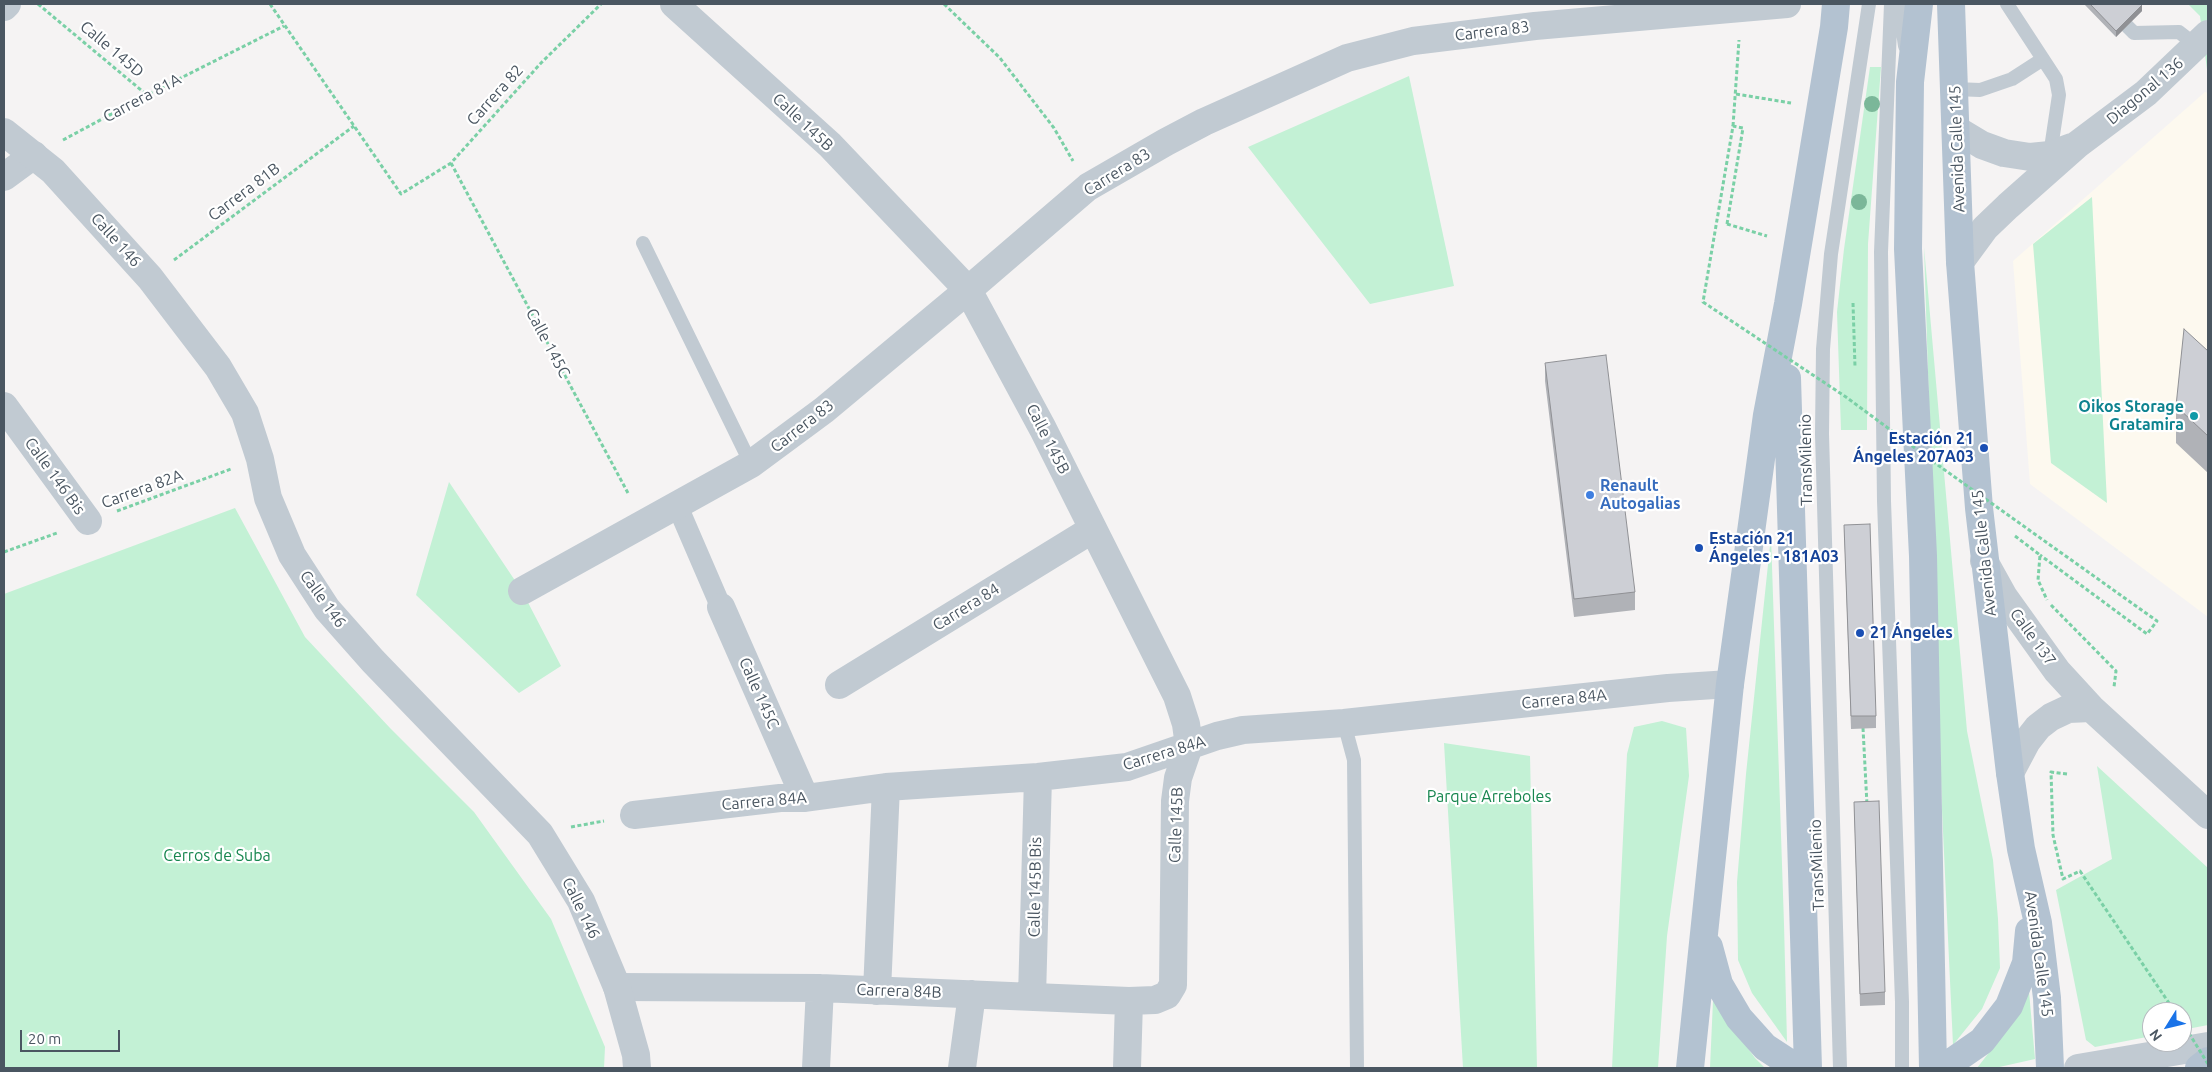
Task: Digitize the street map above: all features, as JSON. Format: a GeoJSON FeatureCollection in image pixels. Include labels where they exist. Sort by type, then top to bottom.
{"type":"FeatureCollection","features":[{"type":"Feature","properties":{"kind":"main road"},"geometry":{"type":"LineString","coordinates":[[1690,1068],[1730,684],[1767,415],[1788,304],[1834,27],[1836,4]]}},
{"type":"Feature","properties":{"kind":"main road"},"geometry":{"type":"LineString","coordinates":[[1919,4],[1910,82],[1908,249],[1922,556],[1933,1068]]}},
{"type":"Feature","properties":{"kind":"main road","name":"Avenida Calle 145"},"geometry":{"type":"LineString","coordinates":[[1951,4],[1957,130],[1960,262],[1984,561],[2021,849],[2040,942],[2047,998],[2050,1068]]}},
{"type":"Feature","properties":{"kind":"main road"},"geometry":{"type":"LineString","coordinates":[[1788,304],[1787,422],[1808,1068]]}},
{"type":"Feature","properties":{"kind":"main road"},"geometry":{"type":"LineString","coordinates":[[1943,1068],[1982,1041],[2009,1006],[2026,963],[2030,917],[2021,849]]}},
{"type":"Feature","properties":{"kind":"main road"},"geometry":{"type":"LineString","coordinates":[[1708,908],[1709,947],[1719,984],[1739,1018],[1765,1047],[1797,1068]]}},
{"type":"Feature","properties":{"kind":"main road"},"geometry":{"type":"LineString","coordinates":[[2199,1068],[2208,1063]]}},
{"type":"Feature","properties":{"kind":"street"},"geometry":{"type":"LineString","coordinates":[[4,7],[7,4]]}},
{"type":"Feature","properties":{"kind":"street","name":"Calle 145B"},"geometry":{"type":"LineString","coordinates":[[674,4],[830,145],[968,290],[1043,429],[1177,696],[1186,724],[1189,746],[1178,778],[1175,801],[1173,985]]}},
{"type":"Feature","properties":{"kind":"street","name":"Carrera 83"},"geometry":{"type":"LineString","coordinates":[[522,591],[751,464],[824,410],[1088,187],[1204,122],[1347,58],[1422,40],[1535,26],[1787,4]]}},
{"type":"Feature","properties":{"kind":"street","name":"Diagonal 136"},"geometry":{"type":"LineString","coordinates":[[1960,262],[1985,228],[2078,144],[2146,93],[2203,40]]}},
{"type":"Feature","properties":{"kind":"street","name":"Diagonal 136"},"geometry":{"type":"LineString","coordinates":[[1957,130],[1982,145],[2004,153],[2030,157],[2050,155],[2078,144]]}},
{"type":"Feature","properties":{"kind":"street","name":"Calle 146"},"geometry":{"type":"LineString","coordinates":[[4,132],[53,171],[150,278],[218,367],[245,413],[260,459],[268,498],[292,555],[327,610],[373,661],[540,834],[581,901],[617,987],[636,1056],[637,1068]]}},
{"type":"Feature","properties":{"kind":"street"},"geometry":{"type":"LineString","coordinates":[[4,177],[34,155]]}},
{"type":"Feature","properties":{"kind":"street","name":"Calle 146 Bis"},"geometry":{"type":"LineString","coordinates":[[4,406],[88,521]]}},
{"type":"Feature","properties":{"kind":"street","name":"Calle 145C"},"geometry":{"type":"LineString","coordinates":[[677,506],[805,798]]}},
{"type":"Feature","properties":{"kind":"street","name":"Carrera 84"},"geometry":{"type":"LineString","coordinates":[[839,685],[1093,529]]}},
{"type":"Feature","properties":{"kind":"street","name":"Calle 137"},"geometry":{"type":"LineString","coordinates":[[1984,561],[2004,597],[2039,648],[2091,708],[2208,815]]}},
{"type":"Feature","properties":{"kind":"street","name":"Carrera 84A"},"geometry":{"type":"LineString","coordinates":[[634,815],[780,798],[805,798],[886,787],[1038,777],[1127,767],[1243,730],[1344,723],[1649,690],[1730,684]]}},
{"type":"Feature","properties":{"kind":"street"},"geometry":{"type":"LineString","coordinates":[[2010,773],[2027,741],[2038,727],[2051,717],[2068,709],[2091,708]]}},
{"type":"Feature","properties":{"kind":"street","name":"Calle 145B Bis"},"geometry":{"type":"LineString","coordinates":[[1032,997],[1038,777]]}},
{"type":"Feature","properties":{"kind":"street"},"geometry":{"type":"LineString","coordinates":[[877,991],[886,787]]}},
{"type":"Feature","properties":{"kind":"street","name":"Carrera 84B"},"geometry":{"type":"LineString","coordinates":[[617,987],[820,988],[1128,1002],[1155,1000],[1167,995],[1173,985]]}},
{"type":"Feature","properties":{"kind":"street"},"geometry":{"type":"LineString","coordinates":[[816,1068],[820,988]]}},
{"type":"Feature","properties":{"kind":"street"},"geometry":{"type":"LineString","coordinates":[[962,1068],[972,994]]}},
{"type":"Feature","properties":{"kind":"street"},"geometry":{"type":"LineString","coordinates":[[1127,1068],[1128,1002]]}},
{"type":"Feature","properties":{"kind":"street"},"geometry":{"type":"LineString","coordinates":[[2078,1068],[2208,1046]]}},
{"type":"Feature","properties":{"kind":"lane","name":"TransMilenio"},"geometry":{"type":"LineString","coordinates":[[1840,1068],[1822,434],[1823,349],[1831,254],[1869,4]]}},
{"type":"Feature","properties":{"kind":"lane"},"geometry":{"type":"LineString","coordinates":[[1890,4],[1882,252],[1883,432],[1902,1002],[1902,1068]]}},
{"type":"Feature","properties":{"kind":"lane"},"geometry":{"type":"LineString","coordinates":[[1899,4],[1910,82]]}},
{"type":"Feature","properties":{"kind":"lane"},"geometry":{"type":"LineString","coordinates":[[2007,4],[2056,79],[2059,95],[2050,155]]}},
{"type":"Feature","properties":{"kind":"lane"},"geometry":{"type":"LineString","coordinates":[[2127,26],[2134,33],[2179,32],[2203,40]]}},
{"type":"Feature","properties":{"kind":"lane"},"geometry":{"type":"LineString","coordinates":[[1955,89],[1980,90],[2012,79],[2043,59]]}},
{"type":"Feature","properties":{"kind":"lane"},"geometry":{"type":"LineString","coordinates":[[642,243],[751,464]]}},
{"type":"Feature","properties":{"kind":"lane"},"geometry":{"type":"LineString","coordinates":[[1344,723],[1354,760],[1357,1068]]}},
{"type":"Feature","properties":{"kind":"path","name":"Calle 145D"},"geometry":{"type":"LineString","coordinates":[[38,4],[147,95]]}},
{"type":"Feature","properties":{"kind":"path"},"geometry":{"type":"LineString","coordinates":[[270,4],[354,126]]}},
{"type":"Feature","properties":{"kind":"path","name":"Carrera 82"},"geometry":{"type":"LineString","coordinates":[[354,126],[401,194],[452,163],[541,63],[601,4]]}},
{"type":"Feature","properties":{"kind":"path"},"geometry":{"type":"LineString","coordinates":[[944,4],[1000,58],[1054,128],[1088,187]]}},
{"type":"Feature","properties":{"kind":"path"},"geometry":{"type":"LineString","coordinates":[[1741,8],[1734,120],[1703,302],[1846,397],[1942,468],[2157,621],[2147,634],[2040,555],[2038,580],[2048,602],[2116,671]]}},
{"type":"Feature","properties":{"kind":"path","name":"Carrera 81A"},"geometry":{"type":"LineString","coordinates":[[34,155],[147,95],[284,26]]}},
{"type":"Feature","properties":{"kind":"path"},"geometry":{"type":"LineString","coordinates":[[1736,94],[1794,103]]}},
{"type":"Feature","properties":{"kind":"path","name":"Carrera 81B"},"geometry":{"type":"LineString","coordinates":[[150,278],[354,126]]}},
{"type":"Feature","properties":{"kind":"path"},"geometry":{"type":"LineString","coordinates":[[1733,126],[1743,128],[1727,224],[1773,237]]}},
{"type":"Feature","properties":{"kind":"path","name":"Calle 145C"},"geometry":{"type":"LineString","coordinates":[[452,163],[644,523]]}},
{"type":"Feature","properties":{"kind":"path"},"geometry":{"type":"LineString","coordinates":[[1853,294],[1856,370]]}},
{"type":"Feature","properties":{"kind":"path"},"geometry":{"type":"LineString","coordinates":[[1845,388],[1846,397]]}},
{"type":"Feature","properties":{"kind":"path"},"geometry":{"type":"LineString","coordinates":[[1856,398],[1857,408]]}},
{"type":"Feature","properties":{"kind":"path","name":"Carrera 82A"},"geometry":{"type":"LineString","coordinates":[[4,552],[260,459]]}},
{"type":"Feature","properties":{"kind":"path"},"geometry":{"type":"LineString","coordinates":[[1862,728],[1867,814]]}},
{"type":"Feature","properties":{"kind":"path"},"geometry":{"type":"LineString","coordinates":[[2067,774],[2051,772],[2053,835],[2063,879],[2080,871],[2168,1002]]}},
{"type":"Feature","properties":{"kind":"path"},"geometry":{"type":"LineString","coordinates":[[540,834],[634,815]]}},
{"type":"Feature","properties":{"kind":"path"},"geometry":{"type":"LineString","coordinates":[[2192,1038],[2208,1063]]}},
{"type":"Feature","properties":{"kind":"shaded area"},"geometry":{"type":"Polygon","coordinates":[[[2205,92],[2208,93],[2208,617],[2030,484],[2013,261],[2205,92]]]}},
{"type":"Feature","properties":{"kind":"green space"},"geometry":{"type":"Polygon","coordinates":[[[2188,4],[2208,4],[2208,77],[2200,16],[2188,4]]]}},
{"type":"Feature","properties":{"kind":"green space"},"geometry":{"type":"Polygon","coordinates":[[[1870,67],[1881,67],[1868,244],[1867,430],[1841,430],[1837,312],[1870,67]]]}},
{"type":"Feature","properties":{"kind":"green space"},"geometry":{"type":"Polygon","coordinates":[[[1409,76],[1454,286],[1370,304],[1248,147],[1409,76]]]}},
{"type":"Feature","properties":{"kind":"green space"},"geometry":{"type":"Polygon","coordinates":[[[2092,197],[2107,503],[2051,463],[2033,244],[2092,197]]]}},
{"type":"Feature","properties":{"kind":"green space"},"geometry":{"type":"Polygon","coordinates":[[[1924,247],[1967,731],[1993,860],[2000,968],[1982,1009],[1953,1045],[1942,810],[1924,247]]]}},
{"type":"Feature","properties":{"kind":"green space"},"geometry":{"type":"Polygon","coordinates":[[[449,482],[522,591],[561,666],[519,693],[416,595],[449,482]]]}},
{"type":"Feature","properties":{"kind":"green space","name":"Cerros de Suba"},"geometry":{"type":"Polygon","coordinates":[[[235,508],[305,637],[390,728],[474,812],[551,919],[605,1047],[604,1068],[4,1068],[4,594],[235,508]]]}},
{"type":"Feature","properties":{"kind":"green space"},"geometry":{"type":"Polygon","coordinates":[[[1771,536],[1787,1042],[1752,993],[1738,960],[1737,882],[1746,774],[1771,536]]]}},
{"type":"Feature","properties":{"kind":"green space"},"geometry":{"type":"Polygon","coordinates":[[[1662,721],[1686,728],[1689,776],[1667,936],[1658,1068],[1612,1068],[1627,754],[1634,727],[1662,721]]]}},
{"type":"Feature","properties":{"kind":"green space","name":"Parque Arreboles"},"geometry":{"type":"Polygon","coordinates":[[[1444,743],[1530,756],[1537,1068],[1463,1068],[1444,743]]]}},
{"type":"Feature","properties":{"kind":"green space"},"geometry":{"type":"Polygon","coordinates":[[[2097,766],[2208,868],[2208,1025],[2192,1028],[2192,1002],[2142,1002],[2142,1038],[2095,1047],[2086,1040],[2056,890],[2112,859],[2097,766]]]}},
{"type":"Feature","properties":{"kind":"green space"},"geometry":{"type":"Polygon","coordinates":[[[2028,980],[2035,1059],[1995,1068],[1977,1068],[1998,1041],[2028,980]]]}},
{"type":"Feature","properties":{"kind":"green space"},"geometry":{"type":"Polygon","coordinates":[[[1713,1000],[1755,1058],[1765,1068],[1710,1068],[1713,1000]]]}},
{"type":"Feature","properties":{"kind":"building"},"geometry":{"type":"Polygon","coordinates":[[[2090,4],[2141,4],[2142,5],[2116,31],[2090,4]]]}},
{"type":"Feature","properties":{"kind":"building"},"geometry":{"type":"Polygon","coordinates":[[[2184,329],[2208,351],[2208,436],[2176,406],[2184,329]]]}},
{"type":"Feature","properties":{"kind":"building","name":"Renault Autogalias"},"geometry":{"type":"Polygon","coordinates":[[[1606,355],[1635,592],[1574,599],[1545,363],[1606,355]]]}},
{"type":"Feature","properties":{"kind":"building","name":"21 Ángeles"},"geometry":{"type":"Polygon","coordinates":[[[1870,524],[1876,716],[1851,716],[1844,525],[1870,524]]]}},
{"type":"Feature","properties":{"kind":"building"},"geometry":{"type":"Polygon","coordinates":[[[1879,801],[1885,992],[1860,994],[1854,802],[1879,801]]]}},
{"type":"Feature","properties":{"kind":"place","name":"Oikos Storage Gratamira"},"geometry":{"type":"Point","coordinates":[2194,416]}},
{"type":"Feature","properties":{"kind":"place","name":"Estación 21 Ángeles 207A03"},"geometry":{"type":"Point","coordinates":[1984,448]}},
{"type":"Feature","properties":{"kind":"place","name":"Renault Autogalias"},"geometry":{"type":"Point","coordinates":[1590,495]}},
{"type":"Feature","properties":{"kind":"place","name":"Estación 21 Ángeles - 181A03"},"geometry":{"type":"Point","coordinates":[1699,548]}},
{"type":"Feature","properties":{"kind":"place","name":"21 Ángeles"},"geometry":{"type":"Point","coordinates":[1860,633]}}]}
